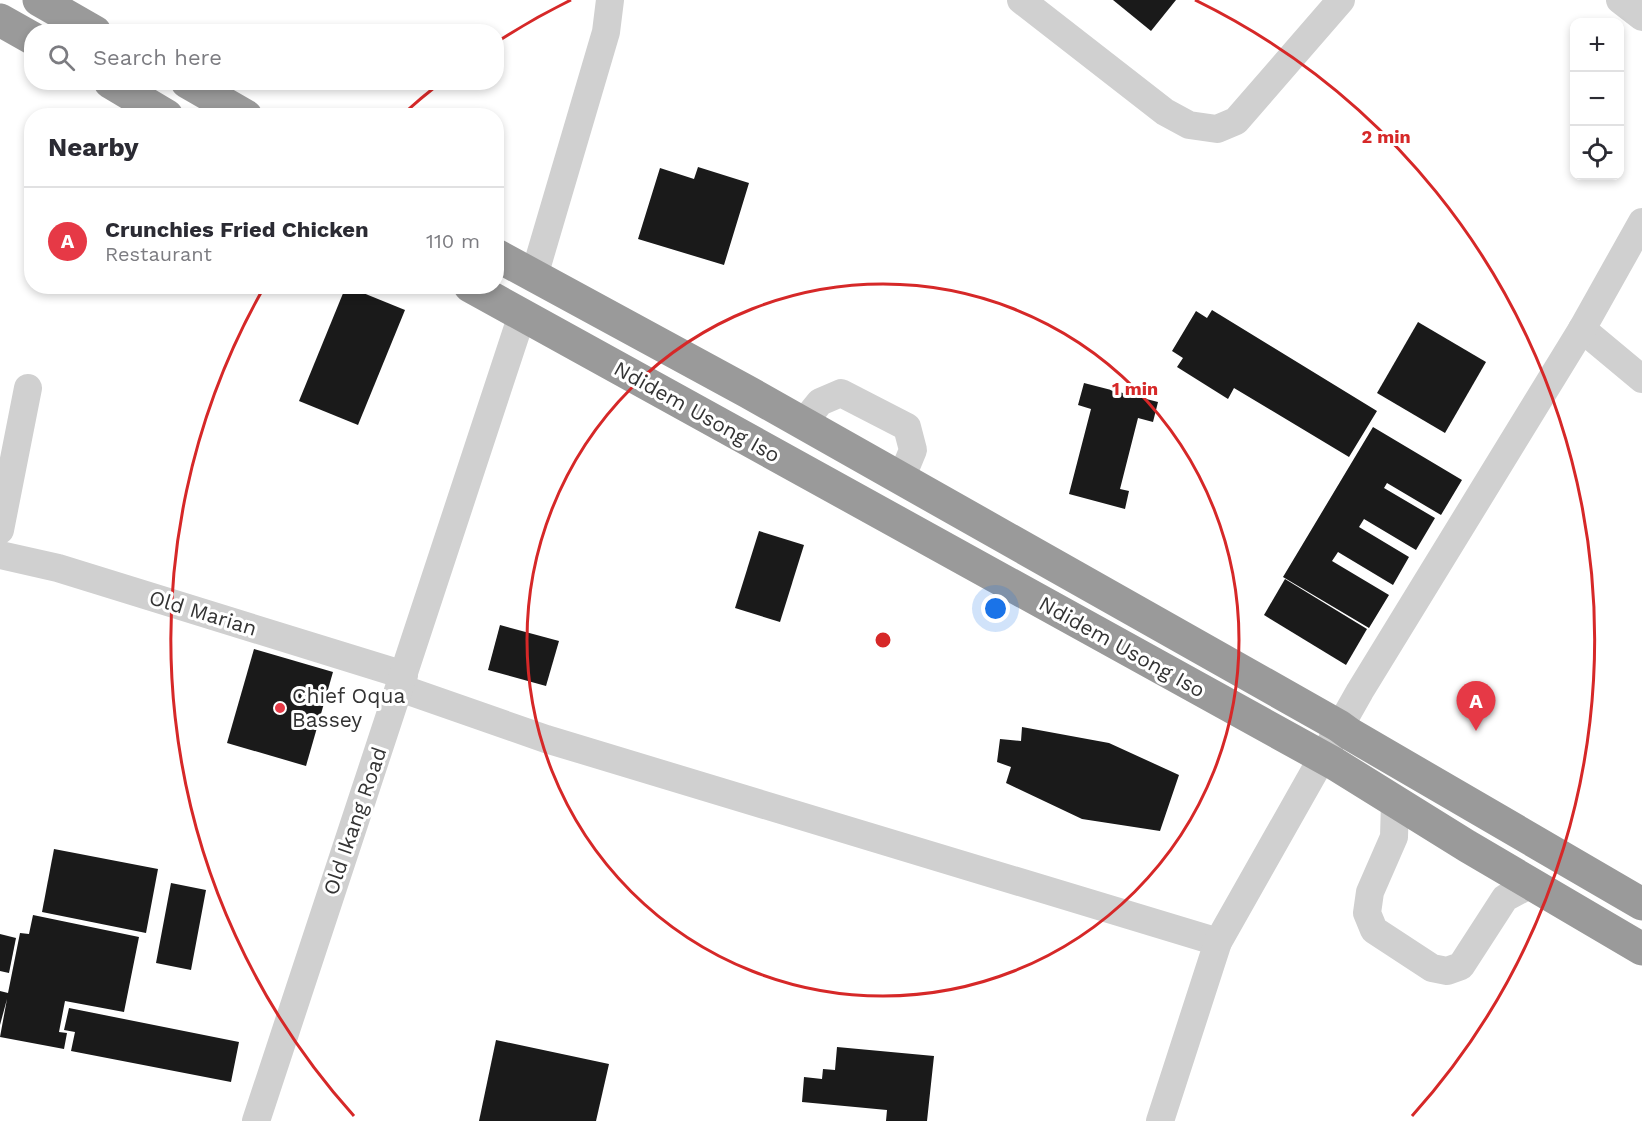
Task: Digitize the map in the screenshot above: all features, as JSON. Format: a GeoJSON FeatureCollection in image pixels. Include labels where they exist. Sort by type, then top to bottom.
{"type":"FeatureCollection","features":[{"type":"Feature","properties":{"kind":"highway"},"geometry":{"type":"LineString","coordinates":[[39,0],[81,24]]}},
{"type":"Feature","properties":{"kind":"highway"},"geometry":{"type":"LineString","coordinates":[[0,20],[24,34]]}},
{"type":"Feature","properties":{"kind":"highway"},"geometry":{"type":"LineString","coordinates":[[123,90],[154,108]]}},
{"type":"Feature","properties":{"kind":"highway"},"geometry":{"type":"LineString","coordinates":[[201,90],[232,108]]}},
{"type":"Feature","properties":{"kind":"highway","name":"Ndidem Usong Iso"},"geometry":{"type":"LineString","coordinates":[[504,259],[803,423],[1339,726],[1642,904]]}},
{"type":"Feature","properties":{"kind":"highway","name":"Ndidem Usong Iso"},"geometry":{"type":"LineString","coordinates":[[484,294],[1323,758],[1642,949]]}},
{"type":"Feature","properties":{"kind":"street"},"geometry":{"type":"LineString","coordinates":[[534,276],[606,32],[610,0]]}},
{"type":"Feature","properties":{"kind":"street"},"geometry":{"type":"LineString","coordinates":[[1021,0],[1164,112],[1189,125],[1217,129],[1236,121],[1341,0]]}},
{"type":"Feature","properties":{"kind":"street"},"geometry":{"type":"LineString","coordinates":[[1620,0],[1642,17]]}},
{"type":"Feature","properties":{"kind":"street"},"geometry":{"type":"LineString","coordinates":[[1160,1121],[1218,942],[1339,726],[1582,329],[1642,222]]}},
{"type":"Feature","properties":{"kind":"street","name":"Old Ikang Road"},"geometry":{"type":"LineString","coordinates":[[256,1121],[522,315]]}},
{"type":"Feature","properties":{"kind":"street"},"geometry":{"type":"LineString","coordinates":[[1582,329],[1642,379]]}},
{"type":"Feature","properties":{"kind":"street"},"geometry":{"type":"LineString","coordinates":[[0,530],[28,388]]}},
{"type":"Feature","properties":{"kind":"street"},"geometry":{"type":"LineString","coordinates":[[803,423],[820,402],[841,393],[908,427],[913,450],[901,479]]}},
{"type":"Feature","properties":{"kind":"street","name":"Old Marian"},"geometry":{"type":"LineString","coordinates":[[0,555],[58,568],[402,682],[546,739],[1218,942]]}},
{"type":"Feature","properties":{"kind":"street"},"geometry":{"type":"LineString","coordinates":[[1395,802],[1394,837],[1370,892],[1367,913],[1374,930],[1432,968],[1447,970],[1461,966],[1505,898],[1531,884]]}},
{"type":"Feature","properties":{"kind":"building"},"geometry":{"type":"Polygon","coordinates":[[[1113,0],[1176,0],[1151,31],[1113,0]]]}},
{"type":"Feature","properties":{"kind":"building"},"geometry":{"type":"Polygon","coordinates":[[[698,167],[749,183],[724,265],[638,239],[660,168],[694,179],[698,167]]]}},
{"type":"Feature","properties":{"kind":"building"},"geometry":{"type":"Polygon","coordinates":[[[343,294],[366,294],[405,310],[358,425],[299,401],[343,294]]]}},
{"type":"Feature","properties":{"kind":"building"},"geometry":{"type":"Polygon","coordinates":[[[1212,310],[1377,411],[1349,457],[1234,388],[1228,399],[1177,367],[1183,358],[1172,351],[1196,311],[1207,318],[1212,310]]]}},
{"type":"Feature","properties":{"kind":"building"},"geometry":{"type":"Polygon","coordinates":[[[1418,322],[1486,362],[1445,433],[1377,393],[1418,322]]]}},
{"type":"Feature","properties":{"kind":"building"},"geometry":{"type":"Polygon","coordinates":[[[1084,383],[1158,402],[1153,422],[1138,418],[1120,489],[1129,491],[1125,509],[1069,494],[1091,409],[1078,405],[1084,383]]]}},
{"type":"Feature","properties":{"kind":"building"},"geometry":{"type":"Polygon","coordinates":[[[1373,427],[1462,480],[1441,515],[1387,483],[1384,488],[1435,518],[1416,550],[1364,519],[1359,527],[1409,557],[1393,585],[1338,552],[1332,561],[1389,595],[1369,628],[1283,577],[1373,427]]]}},
{"type":"Feature","properties":{"kind":"building"},"geometry":{"type":"Polygon","coordinates":[[[759,531],[804,545],[780,622],[735,608],[759,531]]]}},
{"type":"Feature","properties":{"kind":"building"},"geometry":{"type":"Polygon","coordinates":[[[1285,579],[1367,629],[1346,665],[1264,615],[1285,579]]]}},
{"type":"Feature","properties":{"kind":"building"},"geometry":{"type":"Polygon","coordinates":[[[500,625],[559,641],[546,686],[488,670],[500,625]]]}},
{"type":"Feature","properties":{"kind":"building","name":"Chief Oqua Bassey"},"geometry":{"type":"Polygon","coordinates":[[[254,649],[333,672],[306,766],[227,743],[254,649]]]}},
{"type":"Feature","properties":{"kind":"building"},"geometry":{"type":"Polygon","coordinates":[[[1022,727],[1109,743],[1179,775],[1160,831],[1082,819],[1006,783],[1011,767],[997,762],[1000,739],[1021,741],[1022,727]]]}},
{"type":"Feature","properties":{"kind":"building"},"geometry":{"type":"Polygon","coordinates":[[[54,849],[158,869],[146,933],[42,912],[54,849]]]}},
{"type":"Feature","properties":{"kind":"building"},"geometry":{"type":"Polygon","coordinates":[[[171,883],[206,890],[191,970],[156,963],[171,883]]]}},
{"type":"Feature","properties":{"kind":"building"},"geometry":{"type":"Polygon","coordinates":[[[33,915],[139,937],[124,1012],[65,1001],[59,1032],[67,1033],[64,1049],[0,1037],[7,999],[0,1025],[0,991],[8,993],[20,933],[29,934],[33,915]]]}},
{"type":"Feature","properties":{"kind":"building"},"geometry":{"type":"Polygon","coordinates":[[[0,934],[16,938],[9,973],[0,971],[0,934]]]}},
{"type":"Feature","properties":{"kind":"building"},"geometry":{"type":"Polygon","coordinates":[[[69,1008],[239,1042],[231,1082],[71,1051],[75,1032],[64,1030],[69,1008]]]}},
{"type":"Feature","properties":{"kind":"building"},"geometry":{"type":"Polygon","coordinates":[[[496,1040],[609,1064],[596,1121],[479,1121],[496,1040]]]}},
{"type":"Feature","properties":{"kind":"building"},"geometry":{"type":"Polygon","coordinates":[[[837,1047],[934,1056],[927,1121],[886,1121],[887,1110],[802,1102],[804,1077],[822,1079],[823,1069],[835,1070],[837,1047]]]}},
{"type":"Feature","properties":{"kind":"place","name":"Chief Oqua Bassey"},"geometry":{"type":"Point","coordinates":[280,708]}},
{"type":"Feature","properties":{"kind":"place","name":"Crunchies Fried Chicken"},"geometry":{"type":"Point","coordinates":[1476,731]}}]}
